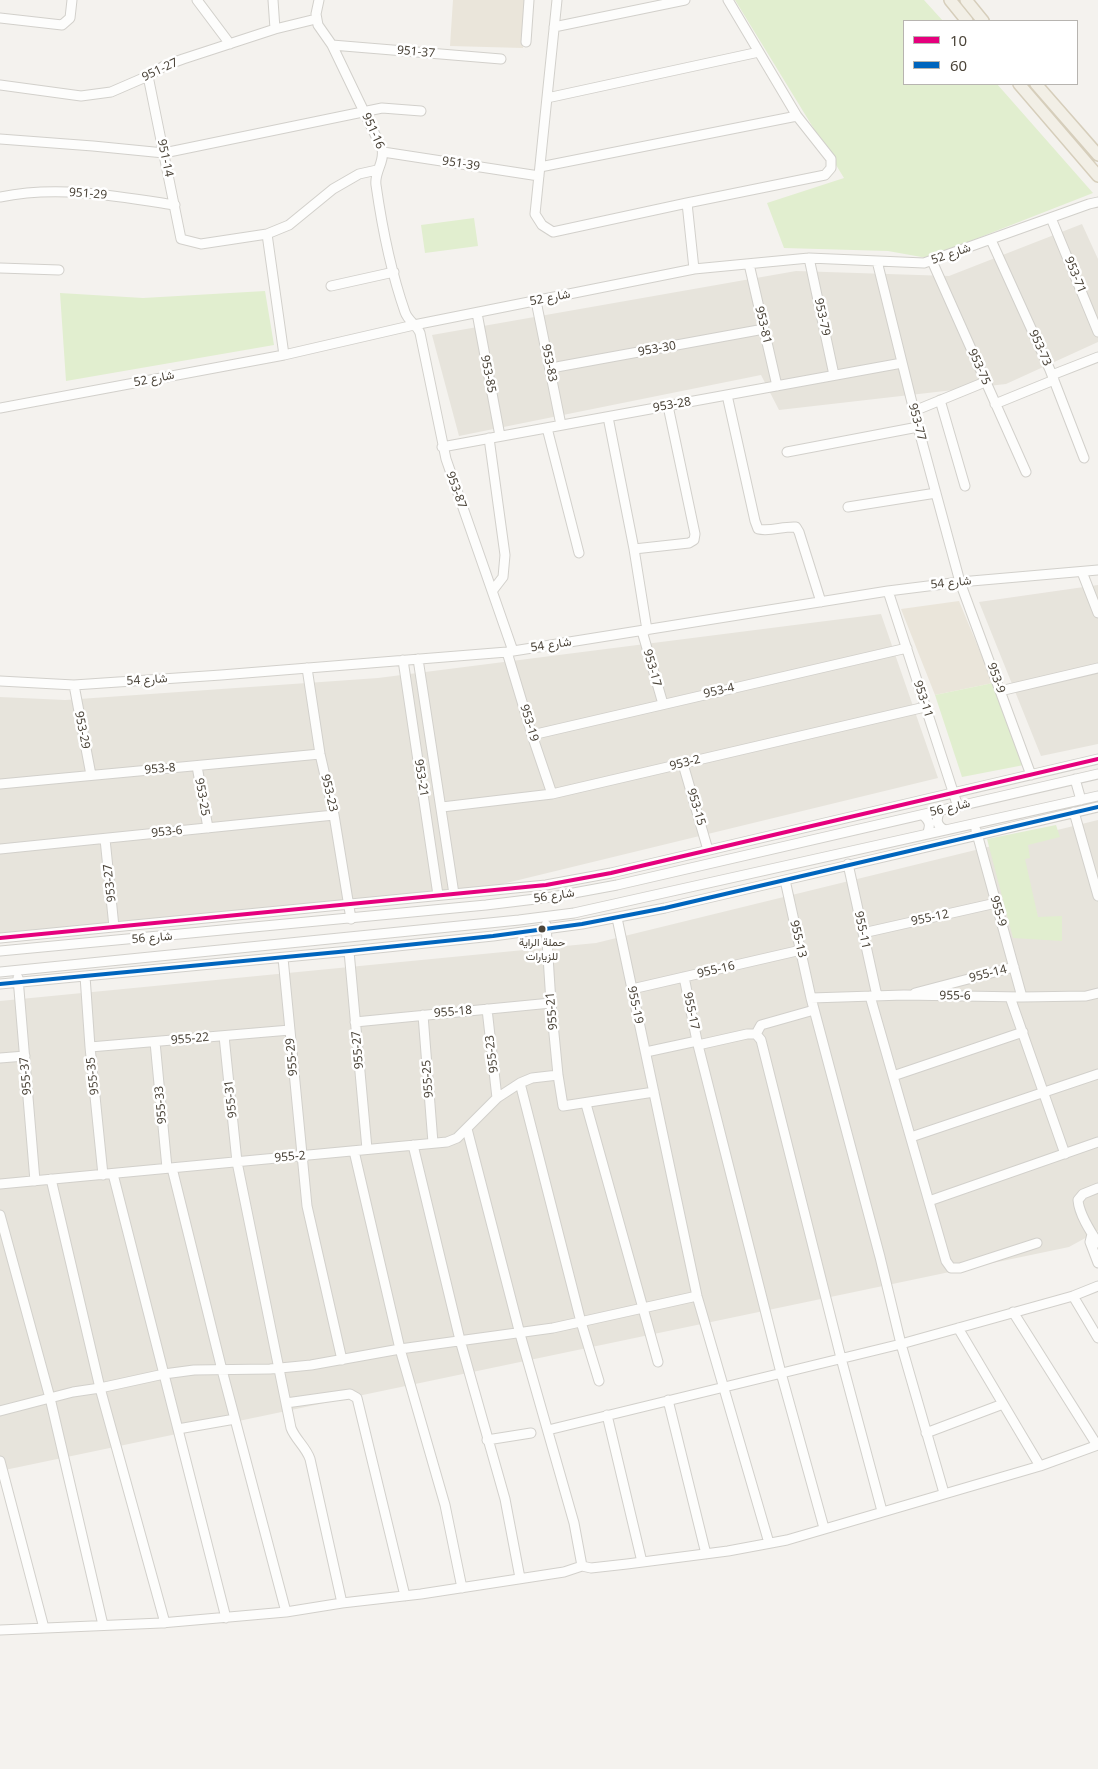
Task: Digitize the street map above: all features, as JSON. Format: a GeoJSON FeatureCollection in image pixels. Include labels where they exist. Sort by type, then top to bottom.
{"type":"FeatureCollection","features":[{"type":"Feature","properties":{"kind":"main road"},"geometry":{"type":"LineString","coordinates":[[950,0],[967,20]]}},
{"type":"Feature","properties":{"kind":"main road"},"geometry":{"type":"LineString","coordinates":[[966,0],[982,20]]}},
{"type":"Feature","properties":{"kind":"main road"},"geometry":{"type":"LineString","coordinates":[[1020,85],[1098,176]]}},
{"type":"Feature","properties":{"kind":"main road"},"geometry":{"type":"LineString","coordinates":[[1037,85],[1093,146],[1098,155]]}},
{"type":"Feature","properties":{"kind":"street"},"geometry":{"type":"LineString","coordinates":[[0,18],[62,25],[70,18],[72,0]]}},
{"type":"Feature","properties":{"kind":"street"},"geometry":{"type":"LineString","coordinates":[[197,0],[230,44]]}},
{"type":"Feature","properties":{"kind":"street"},"geometry":{"type":"LineString","coordinates":[[273,0],[275,29]]}},
{"type":"Feature","properties":{"kind":"street"},"geometry":{"type":"LineString","coordinates":[[316,19],[319,0]]}},
{"type":"Feature","properties":{"kind":"street"},"geometry":{"type":"LineString","coordinates":[[526,42],[529,0]]}},
{"type":"Feature","properties":{"kind":"street"},"geometry":{"type":"LineString","coordinates":[[557,0],[535,214],[542,225],[553,232],[825,175],[831,168],[831,159],[797,116],[728,0]]}},
{"type":"Feature","properties":{"kind":"street"},"geometry":{"type":"LineString","coordinates":[[554,27],[685,0]]}},
{"type":"Feature","properties":{"kind":"street","name":"951-27"},"geometry":{"type":"LineString","coordinates":[[0,85],[81,96],[111,92],[148,76],[164,66],[275,29],[316,19]]}},
{"type":"Feature","properties":{"kind":"street","name":"951-16"},"geometry":{"type":"LineString","coordinates":[[316,19],[321,31],[332,45],[383,152],[375,182],[381,223],[405,314],[414,325]]}},
{"type":"Feature","properties":{"kind":"street","name":"951-37"},"geometry":{"type":"LineString","coordinates":[[332,45],[501,60]]}},
{"type":"Feature","properties":{"kind":"street"},"geometry":{"type":"LineString","coordinates":[[547,98],[759,52]]}},
{"type":"Feature","properties":{"kind":"street","name":"951-14"},"geometry":{"type":"LineString","coordinates":[[148,76],[182,240],[201,244],[267,234]]}},
{"type":"Feature","properties":{"kind":"street"},"geometry":{"type":"LineString","coordinates":[[0,139],[164,153],[382,108],[422,111]]}},
{"type":"Feature","properties":{"kind":"street","name":"951-39"},"geometry":{"type":"LineString","coordinates":[[383,152],[539,171],[797,116]]}},
{"type":"Feature","properties":{"kind":"street"},"geometry":{"type":"LineString","coordinates":[[284,354],[267,234],[289,225],[333,189],[359,174],[377,170]]}},
{"type":"Feature","properties":{"kind":"street","name":"951-29"},"geometry":{"type":"LineString","coordinates":[[0,197],[19,193],[93,193],[175,205]]}},
{"type":"Feature","properties":{"kind":"street","name":"شارع 52"},"geometry":{"type":"LineString","coordinates":[[0,408],[284,354],[414,325],[694,269],[809,258],[917,263],[932,261],[1098,202]]}},
{"type":"Feature","properties":{"kind":"street"},"geometry":{"type":"LineString","coordinates":[[687,203],[694,269]]}},
{"type":"Feature","properties":{"kind":"street","name":"953-71"},"geometry":{"type":"LineString","coordinates":[[1051,218],[1098,332]]}},
{"type":"Feature","properties":{"kind":"street","name":"953-73"},"geometry":{"type":"LineString","coordinates":[[991,240],[1053,377],[1084,458]]}},
{"type":"Feature","properties":{"kind":"street","name":"953-79"},"geometry":{"type":"LineString","coordinates":[[809,258],[834,375]]}},
{"type":"Feature","properties":{"kind":"street","name":"953-77"},"geometry":{"type":"LineString","coordinates":[[876,261],[960,582]]}},
{"type":"Feature","properties":{"kind":"street","name":"953-75"},"geometry":{"type":"LineString","coordinates":[[932,261],[1026,472]]}},
{"type":"Feature","properties":{"kind":"street","name":"953-81"},"geometry":{"type":"LineString","coordinates":[[749,264],[778,386]]}},
{"type":"Feature","properties":{"kind":"street"},"geometry":{"type":"LineString","coordinates":[[0,268],[59,270]]}},
{"type":"Feature","properties":{"kind":"street"},"geometry":{"type":"LineString","coordinates":[[331,286],[394,272]]}},
{"type":"Feature","properties":{"kind":"street","name":"953-83"},"geometry":{"type":"LineString","coordinates":[[536,301],[561,425]]}},
{"type":"Feature","properties":{"kind":"street","name":"953-85"},"geometry":{"type":"LineString","coordinates":[[477,312],[500,436]]}},
{"type":"Feature","properties":{"kind":"street","name":"953-87"},"geometry":{"type":"LineString","coordinates":[[414,325],[420,333],[442,447],[449,471],[493,590],[510,651]]}},
{"type":"Feature","properties":{"kind":"street","name":"953-30"},"geometry":{"type":"LineString","coordinates":[[550,368],[764,329]]}},
{"type":"Feature","properties":{"kind":"street"},"geometry":{"type":"LineString","coordinates":[[995,404],[1098,357]]}},
{"type":"Feature","properties":{"kind":"street","name":"953-28"},"geometry":{"type":"LineString","coordinates":[[442,447],[902,363]]}},
{"type":"Feature","properties":{"kind":"street"},"geometry":{"type":"LineString","coordinates":[[914,411],[985,382]]}},
{"type":"Feature","properties":{"kind":"street"},"geometry":{"type":"LineString","coordinates":[[726,395],[758,529],[796,527],[821,602]]}},
{"type":"Feature","properties":{"kind":"street"},"geometry":{"type":"LineString","coordinates":[[940,400],[965,486]]}},
{"type":"Feature","properties":{"kind":"street"},"geometry":{"type":"LineString","coordinates":[[634,550],[689,544],[694,540],[695,534],[668,406]]}},
{"type":"Feature","properties":{"kind":"street","name":"953-17"},"geometry":{"type":"LineString","coordinates":[[608,417],[634,550],[644,630],[663,704]]}},
{"type":"Feature","properties":{"kind":"street"},"geometry":{"type":"LineString","coordinates":[[787,452],[918,427]]}},
{"type":"Feature","properties":{"kind":"street"},"geometry":{"type":"LineString","coordinates":[[547,428],[579,553]]}},
{"type":"Feature","properties":{"kind":"street"},"geometry":{"type":"LineString","coordinates":[[490,438],[505,555],[503,577],[493,590]]}},
{"type":"Feature","properties":{"kind":"street"},"geometry":{"type":"LineString","coordinates":[[848,507],[936,493]]}},
{"type":"Feature","properties":{"kind":"street","name":"شارع 54"},"geometry":{"type":"LineString","coordinates":[[0,681],[74,685],[510,651],[888,591],[960,582],[1098,570]]}},
{"type":"Feature","properties":{"kind":"street"},"geometry":{"type":"LineString","coordinates":[[1082,572],[1098,613]]}},
{"type":"Feature","properties":{"kind":"street","name":"953-9"},"geometry":{"type":"LineString","coordinates":[[960,582],[1031,775]]}},
{"type":"Feature","properties":{"kind":"street","name":"953-11"},"geometry":{"type":"LineString","coordinates":[[888,591],[958,806]]}},
{"type":"Feature","properties":{"kind":"street","name":"953-4"},"geometry":{"type":"LineString","coordinates":[[532,735],[906,648]]}},
{"type":"Feature","properties":{"kind":"street","name":"953-19"},"geometry":{"type":"LineString","coordinates":[[510,651],[532,735],[552,794]]}},
{"type":"Feature","properties":{"kind":"street","name":"953-21"},"geometry":{"type":"LineString","coordinates":[[418,659],[454,894]]}},
{"type":"Feature","properties":{"kind":"street","name":"953-21"},"geometry":{"type":"LineString","coordinates":[[403,660],[438,895]]}},
{"type":"Feature","properties":{"kind":"street","name":"953-23"},"geometry":{"type":"LineString","coordinates":[[307,668],[320,754],[334,815],[351,918]]}},
{"type":"Feature","properties":{"kind":"street"},"geometry":{"type":"LineString","coordinates":[[1000,691],[1098,668]]}},
{"type":"Feature","properties":{"kind":"street","name":"953-29"},"geometry":{"type":"LineString","coordinates":[[74,685],[91,775]]}},
{"type":"Feature","properties":{"kind":"street","name":"953-2"},"geometry":{"type":"LineString","coordinates":[[442,807],[552,794],[925,707]]}},
{"type":"Feature","properties":{"kind":"street","name":"953-8"},"geometry":{"type":"LineString","coordinates":[[0,784],[320,754]]}},
{"type":"Feature","properties":{"kind":"street"},"geometry":{"type":"LineString","coordinates":[[0,938],[546,885],[611,873],[1098,759]]}},
{"type":"Feature","properties":{"kind":"street","name":"953-15"},"geometry":{"type":"LineString","coordinates":[[683,764],[708,850]]}},
{"type":"Feature","properties":{"kind":"street","name":"953-25"},"geometry":{"type":"LineString","coordinates":[[197,766],[208,828]]}},
{"type":"Feature","properties":{"kind":"street","name":"شارع 56"},"geometry":{"type":"LineString","coordinates":[[0,951],[443,910],[552,897],[609,887],[1098,774]]}},
{"type":"Feature","properties":{"kind":"street"},"geometry":{"type":"LineString","coordinates":[[1076,779],[1080,800]]}},
{"type":"Feature","properties":{"kind":"street","name":"شارع 56"},"geometry":{"type":"LineString","coordinates":[[0,972],[545,917],[630,901],[1098,796]]}},
{"type":"Feature","properties":{"kind":"street"},"geometry":{"type":"LineString","coordinates":[[0,984],[349,952],[547,929],[617,918],[1098,807]]}},
{"type":"Feature","properties":{"kind":"street"},"geometry":{"type":"LineString","coordinates":[[940,811],[937,816],[937,822],[945,830]]}},
{"type":"Feature","properties":{"kind":"street"},"geometry":{"type":"LineString","coordinates":[[1074,812],[1096,883],[1098,896]]}},
{"type":"Feature","properties":{"kind":"street","name":"953-6"},"geometry":{"type":"LineString","coordinates":[[0,849],[334,815]]}},
{"type":"Feature","properties":{"kind":"street"},"geometry":{"type":"LineString","coordinates":[[923,815],[930,824],[927,834]]}},
{"type":"Feature","properties":{"kind":"street","name":"955-9"},"geometry":{"type":"LineString","coordinates":[[974,824],[1022,997]]}},
{"type":"Feature","properties":{"kind":"street","name":"953-27"},"geometry":{"type":"LineString","coordinates":[[105,839],[114,927]]}},
{"type":"Feature","properties":{"kind":"street","name":"955-11"},"geometry":{"type":"LineString","coordinates":[[848,864],[874,996],[893,1076],[946,1261],[951,1268],[960,1268],[1037,1243]]}},
{"type":"Feature","properties":{"kind":"street","name":"955-13"},"geometry":{"type":"LineString","coordinates":[[785,880],[814,1010],[880,1257],[901,1344],[944,1493]]}},
{"type":"Feature","properties":{"kind":"street","name":"955-12"},"geometry":{"type":"LineString","coordinates":[[863,933],[996,903]]}},
{"type":"Feature","properties":{"kind":"street"},"geometry":{"type":"LineString","coordinates":[[443,910],[445,928]]}},
{"type":"Feature","properties":{"kind":"street","name":"955-21"},"geometry":{"type":"LineString","coordinates":[[545,917],[551,1003],[562,1104],[565,1107],[586,1104]]}},
{"type":"Feature","properties":{"kind":"street","name":"955-19"},"geometry":{"type":"LineString","coordinates":[[617,918],[697,1296],[769,1543]]}},
{"type":"Feature","properties":{"kind":"street","name":"955-16"},"geometry":{"type":"LineString","coordinates":[[632,989],[800,950]]}},
{"type":"Feature","properties":{"kind":"street","name":"955-27"},"geometry":{"type":"LineString","coordinates":[[349,952],[367,1150]]}},
{"type":"Feature","properties":{"kind":"street","name":"955-29"},"geometry":{"type":"LineString","coordinates":[[283,958],[307,1206],[342,1360]]}},
{"type":"Feature","properties":{"kind":"street","name":"955-14"},"geometry":{"type":"LineString","coordinates":[[904,995],[1014,967]]}},
{"type":"Feature","properties":{"kind":"street","name":"955-37"},"geometry":{"type":"LineString","coordinates":[[18,971],[35,1181]]}},
{"type":"Feature","properties":{"kind":"street","name":"955-35"},"geometry":{"type":"LineString","coordinates":[[85,976],[103,1174]]}},
{"type":"Feature","properties":{"kind":"street","name":"955-17"},"geometry":{"type":"LineString","coordinates":[[684,977],[698,1043],[781,1373],[824,1528]]}},
{"type":"Feature","properties":{"kind":"street","name":"955-6"},"geometry":{"type":"LineString","coordinates":[[811,998],[904,995],[1086,996],[1098,993]]}},
{"type":"Feature","properties":{"kind":"street"},"geometry":{"type":"LineString","coordinates":[[1010,997],[1065,1154]]}},
{"type":"Feature","properties":{"kind":"street","name":"955-18"},"geometry":{"type":"LineString","coordinates":[[355,1022],[551,1003]]}},
{"type":"Feature","properties":{"kind":"street","name":"955-23"},"geometry":{"type":"LineString","coordinates":[[487,1009],[497,1098]]}},
{"type":"Feature","properties":{"kind":"street"},"geometry":{"type":"LineString","coordinates":[[756,1034],[761,1026],[814,1010]]}},
{"type":"Feature","properties":{"kind":"street","name":"955-25"},"geometry":{"type":"LineString","coordinates":[[423,1015],[433,1143]]}},
{"type":"Feature","properties":{"kind":"street","name":"955-22"},"geometry":{"type":"LineString","coordinates":[[90,1047],[290,1030]]}},
{"type":"Feature","properties":{"kind":"street"},"geometry":{"type":"LineString","coordinates":[[893,1076],[1023,1032]]}},
{"type":"Feature","properties":{"kind":"street"},"geometry":{"type":"LineString","coordinates":[[646,1052],[756,1034]]}},
{"type":"Feature","properties":{"kind":"street"},"geometry":{"type":"LineString","coordinates":[[756,1034],[761,1040],[882,1512]]}},
{"type":"Feature","properties":{"kind":"street","name":"955-31"},"geometry":{"type":"LineString","coordinates":[[224,1036],[237,1162],[286,1403],[293,1434],[307,1451],[310,1459],[342,1603]]}},
{"type":"Feature","properties":{"kind":"street","name":"955-33"},"geometry":{"type":"LineString","coordinates":[[156,1042],[170,1168],[286,1612]]}},
{"type":"Feature","properties":{"kind":"street"},"geometry":{"type":"LineString","coordinates":[[0,1058],[25,1056]]}},
{"type":"Feature","properties":{"kind":"street"},"geometry":{"type":"LineString","coordinates":[[911,1137],[1098,1074]]}},
{"type":"Feature","properties":{"kind":"street","name":"955-2"},"geometry":{"type":"LineString","coordinates":[[0,1184],[447,1142],[457,1138],[497,1098],[520,1083],[532,1078],[558,1075]]}},
{"type":"Feature","properties":{"kind":"street"},"geometry":{"type":"LineString","coordinates":[[520,1083],[581,1322],[599,1381]]}},
{"type":"Feature","properties":{"kind":"street"},"geometry":{"type":"LineString","coordinates":[[654,1092],[586,1104],[658,1362]]}},
{"type":"Feature","properties":{"kind":"street"},"geometry":{"type":"LineString","coordinates":[[467,1129],[520,1334],[574,1523],[582,1566]]}},
{"type":"Feature","properties":{"kind":"street"},"geometry":{"type":"LineString","coordinates":[[929,1201],[1098,1142]]}},
{"type":"Feature","properties":{"kind":"street"},"geometry":{"type":"LineString","coordinates":[[414,1145],[460,1340],[505,1499],[520,1578]]}},
{"type":"Feature","properties":{"kind":"street"},"geometry":{"type":"LineString","coordinates":[[354,1151],[400,1349],[445,1505],[462,1588]]}},
{"type":"Feature","properties":{"kind":"street"},"geometry":{"type":"LineString","coordinates":[[113,1174],[226,1618]]}},
{"type":"Feature","properties":{"kind":"street"},"geometry":{"type":"LineString","coordinates":[[51,1180],[100,1388],[165,1623]]}},
{"type":"Feature","properties":{"kind":"street"},"geometry":{"type":"LineString","coordinates":[[1098,1188],[1083,1194],[1078,1200],[1092,1234],[1098,1242]]}},
{"type":"Feature","properties":{"kind":"street"},"geometry":{"type":"LineString","coordinates":[[0,1215],[50,1398],[103,1626]]}},
{"type":"Feature","properties":{"kind":"street"},"geometry":{"type":"LineString","coordinates":[[1092,1234],[1090,1242],[1098,1264]]}},
{"type":"Feature","properties":{"kind":"street"},"geometry":{"type":"LineString","coordinates":[[548,1430],[901,1344],[1073,1296],[1098,1286]]}},
{"type":"Feature","properties":{"kind":"street"},"geometry":{"type":"LineString","coordinates":[[0,1411],[73,1392],[164,1374],[194,1370],[279,1368],[342,1360],[460,1340],[520,1334],[642,1310],[697,1296]]}},
{"type":"Feature","properties":{"kind":"street"},"geometry":{"type":"LineString","coordinates":[[1073,1296],[1098,1338]]}},
{"type":"Feature","properties":{"kind":"street"},"geometry":{"type":"LineString","coordinates":[[0,1630],[165,1623],[286,1612],[462,1588],[564,1572],[582,1566],[591,1568],[706,1554],[787,1540],[1040,1466],[1097,1445],[1013,1312]]}},
{"type":"Feature","properties":{"kind":"street"},"geometry":{"type":"LineString","coordinates":[[958,1328],[1040,1466]]}},
{"type":"Feature","properties":{"kind":"street"},"geometry":{"type":"LineString","coordinates":[[286,1403],[350,1394],[355,1395],[357,1398],[405,1596]]}},
{"type":"Feature","properties":{"kind":"street"},"geometry":{"type":"LineString","coordinates":[[668,1400],[706,1554]]}},
{"type":"Feature","properties":{"kind":"street"},"geometry":{"type":"LineString","coordinates":[[926,1433],[1003,1404]]}},
{"type":"Feature","properties":{"kind":"street"},"geometry":{"type":"LineString","coordinates":[[607,1415],[642,1562]]}},
{"type":"Feature","properties":{"kind":"street"},"geometry":{"type":"LineString","coordinates":[[178,1429],[235,1419]]}},
{"type":"Feature","properties":{"kind":"street"},"geometry":{"type":"LineString","coordinates":[[488,1440],[531,1433]]}},
{"type":"Feature","properties":{"kind":"street"},"geometry":{"type":"LineString","coordinates":[[0,1461],[44,1628]]}},
{"type":"Feature","properties":{"kind":"shaded area"},"geometry":{"type":"Polygon","coordinates":[[[453,0],[526,0],[523,48],[450,46],[453,0]]]}},
{"type":"Feature","properties":{"kind":"shaded area"},"geometry":{"type":"Polygon","coordinates":[[[1082,224],[1098,259],[1098,342],[1006,384],[779,410],[761,375],[459,436],[432,335],[796,271],[949,276],[1082,224]]]}},
{"type":"Feature","properties":{"kind":"shaded area"},"geometry":{"type":"Polygon","coordinates":[[[1098,585],[1098,744],[1041,756],[979,602],[1098,585]]]}},
{"type":"Feature","properties":{"kind":"shaded area"},"geometry":{"type":"Polygon","coordinates":[[[959,601],[993,683],[935,695],[901,609],[959,601]]]}},
{"type":"Feature","properties":{"kind":"shaded area"},"geometry":{"type":"Polygon","coordinates":[[[881,614],[938,778],[494,886],[0,933],[0,697],[65,700],[378,678],[881,614]]]}},
{"type":"Feature","properties":{"kind":"shaded area"},"geometry":{"type":"Polygon","coordinates":[[[1098,820],[1098,1231],[1069,1247],[0,1471],[0,1001],[596,943],[1098,820]]]}},
{"type":"Feature","properties":{"kind":"green space"},"geometry":{"type":"Polygon","coordinates":[[[735,0],[924,0],[942,20],[903,20],[903,85],[998,85],[1093,193],[927,258],[888,251],[784,248],[767,203],[844,178],[735,0]]]}},
{"type":"Feature","properties":{"kind":"green space"},"geometry":{"type":"Polygon","coordinates":[[[474,218],[478,246],[425,253],[421,225],[474,218]]]}},
{"type":"Feature","properties":{"kind":"green space"},"geometry":{"type":"Polygon","coordinates":[[[265,291],[274,345],[66,381],[60,293],[143,298],[265,291]]]}},
{"type":"Feature","properties":{"kind":"green space"},"geometry":{"type":"Polygon","coordinates":[[[993,683],[1024,765],[962,777],[935,695],[993,683]]]}},
{"type":"Feature","properties":{"kind":"green space"},"geometry":{"type":"Polygon","coordinates":[[[1056,825],[1060,837],[1028,845],[1030,858],[1025,859],[1038,917],[1062,916],[1062,941],[1013,938],[987,839],[1056,825]]]}},
{"type":"Feature","properties":{"kind":"transit line","name":"10"},"geometry":{"type":"LineString","coordinates":[[0,938],[546,885],[611,873],[1098,759]]}},
{"type":"Feature","properties":{"kind":"transit line","name":"60"},"geometry":{"type":"LineString","coordinates":[[0,984],[349,951],[493,936],[582,924],[665,908],[1098,807]]}},
{"type":"Feature","properties":{"kind":"place","name":"حملة الراية للزيارات"},"geometry":{"type":"Point","coordinates":[542,929]}}]}
